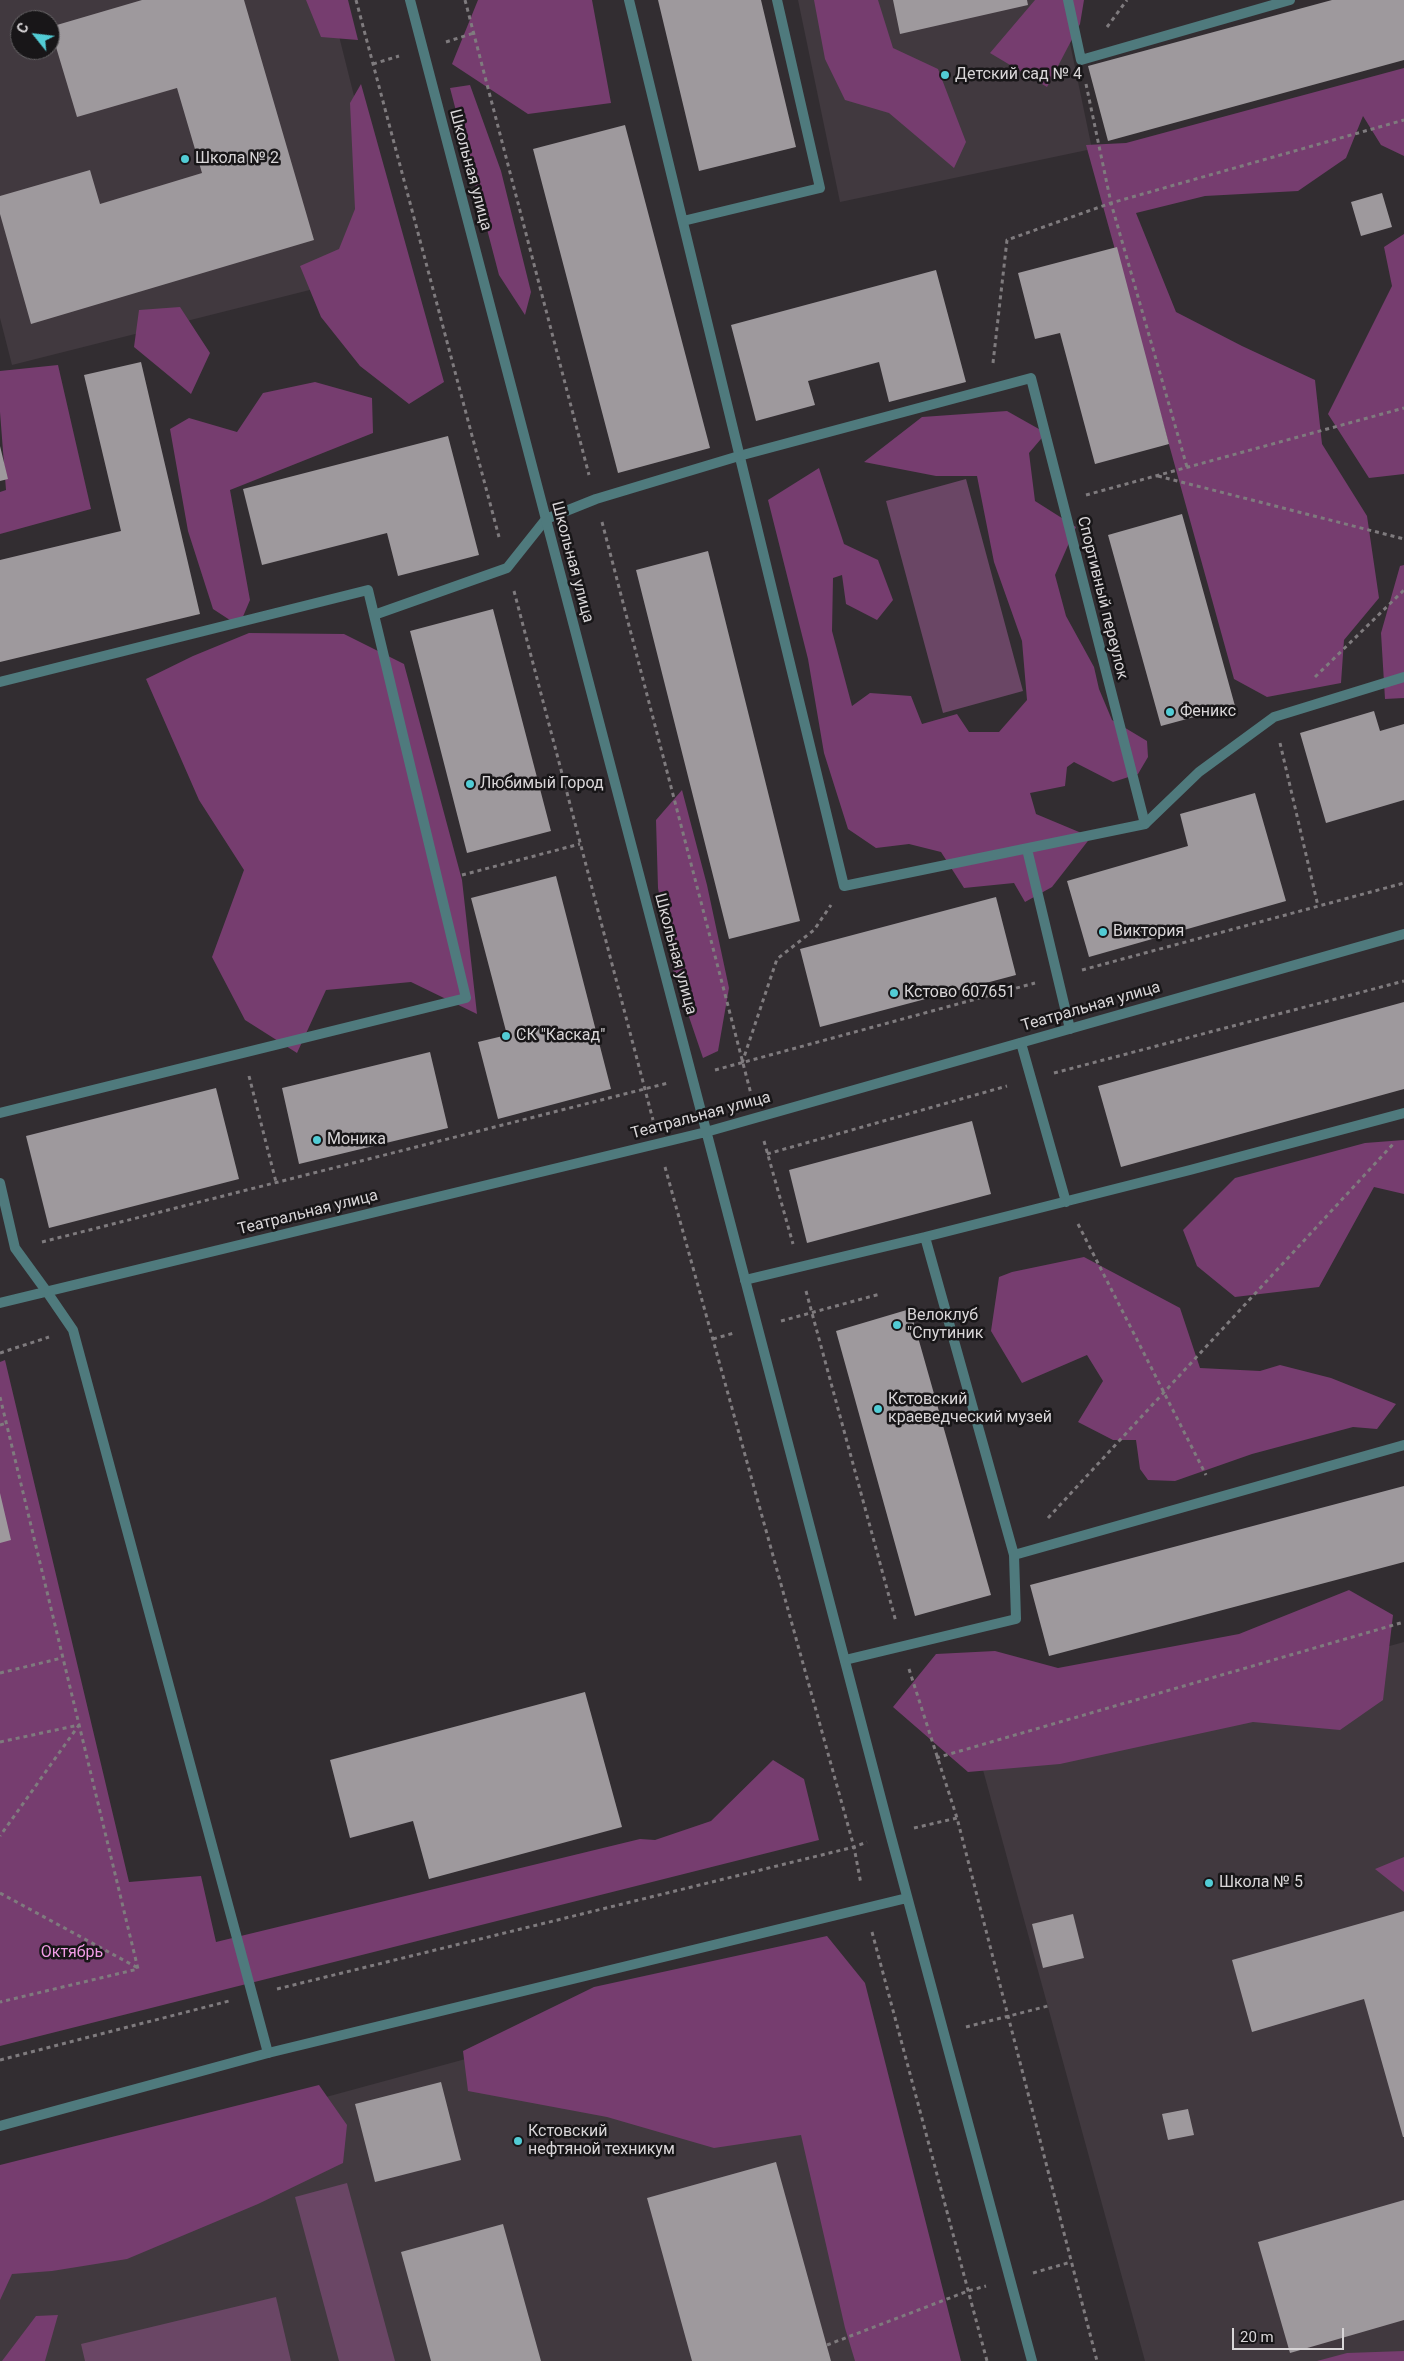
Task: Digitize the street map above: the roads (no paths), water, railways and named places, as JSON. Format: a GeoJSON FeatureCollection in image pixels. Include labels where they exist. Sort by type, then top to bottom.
{"type":"FeatureCollection","features":[{"type":"Feature","properties":{"kind":"street","name":"Школьная улица"},"geometry":{"type":"LineString","coordinates":[[410,0],[844,1660],[1032,2361]]}},
{"type":"Feature","properties":{"kind":"street"},"geometry":{"type":"LineString","coordinates":[[629,0],[844,886],[1145,824],[1199,772],[1274,717],[1404,677]]}},
{"type":"Feature","properties":{"kind":"street"},"geometry":{"type":"LineString","coordinates":[[682,221],[820,188],[777,0]]}},
{"type":"Feature","properties":{"kind":"street"},"geometry":{"type":"LineString","coordinates":[[1068,0],[1081,60],[1290,0]]}},
{"type":"Feature","properties":{"kind":"street","name":"Спортивный переулок"},"geometry":{"type":"LineString","coordinates":[[739,456],[1031,378],[1145,824]]}},
{"type":"Feature","properties":{"kind":"street"},"geometry":{"type":"LineString","coordinates":[[374,615],[508,568],[546,519],[596,499],[739,456]]}},
{"type":"Feature","properties":{"kind":"street"},"geometry":{"type":"LineString","coordinates":[[0,682],[368,590],[466,998],[0,1113]]}},
{"type":"Feature","properties":{"kind":"street"},"geometry":{"type":"LineString","coordinates":[[1027,849],[1070,1029]]}},
{"type":"Feature","properties":{"kind":"street","name":"Театральная улица"},"geometry":{"type":"LineString","coordinates":[[0,1303],[706,1132],[1404,934]]}},
{"type":"Feature","properties":{"kind":"street"},"geometry":{"type":"LineString","coordinates":[[1021,1042],[1066,1202]]}},
{"type":"Feature","properties":{"kind":"street"},"geometry":{"type":"LineString","coordinates":[[745,1280],[1066,1202],[1404,1112]]}},
{"type":"Feature","properties":{"kind":"street"},"geometry":{"type":"LineString","coordinates":[[0,1183],[15,1248],[73,1330],[268,2053]]}},
{"type":"Feature","properties":{"kind":"street"},"geometry":{"type":"LineString","coordinates":[[844,1660],[903,1648],[1016,1618],[1014,1555],[925,1237]]}},
{"type":"Feature","properties":{"kind":"street"},"geometry":{"type":"LineString","coordinates":[[1014,1555],[1404,1445]]}},
{"type":"Feature","properties":{"kind":"street"},"geometry":{"type":"LineString","coordinates":[[0,2126],[268,2053],[907,1898]]}},
{"type":"Feature","properties":{"kind":"place","name":"Детский сад № 4"},"geometry":{"type":"Point","coordinates":[945,75]}},
{"type":"Feature","properties":{"kind":"place","name":"Школа № 2"},"geometry":{"type":"Point","coordinates":[185,159]}},
{"type":"Feature","properties":{"kind":"place","name":"Феникс"},"geometry":{"type":"Point","coordinates":[1170,712]}},
{"type":"Feature","properties":{"kind":"place","name":"Любимый Город"},"geometry":{"type":"Point","coordinates":[470,784]}},
{"type":"Feature","properties":{"kind":"place","name":"Виктория"},"geometry":{"type":"Point","coordinates":[1103,932]}},
{"type":"Feature","properties":{"kind":"place","name":"Кстово 607651"},"geometry":{"type":"Point","coordinates":[894,993]}},
{"type":"Feature","properties":{"kind":"place","name":"СК \"Каскад\""},"geometry":{"type":"Point","coordinates":[506,1036]}},
{"type":"Feature","properties":{"kind":"place","name":"Моника"},"geometry":{"type":"Point","coordinates":[317,1140]}},
{"type":"Feature","properties":{"kind":"place","name":"Велоклуб \"Спутиник"},"geometry":{"type":"Point","coordinates":[897,1325]}},
{"type":"Feature","properties":{"kind":"place","name":"Кстовский краеведческий музей"},"geometry":{"type":"Point","coordinates":[878,1409]}},
{"type":"Feature","properties":{"kind":"place","name":"Школа № 5"},"geometry":{"type":"Point","coordinates":[1209,1883]}},
{"type":"Feature","properties":{"kind":"place","name":"Кстовский нефтяной техникум"},"geometry":{"type":"Point","coordinates":[518,2141]}},
{"type":"Feature","properties":{"kind":"park label","name":"Октябрь"},"geometry":{"type":"Point","coordinates":[72,1953]}}]}
